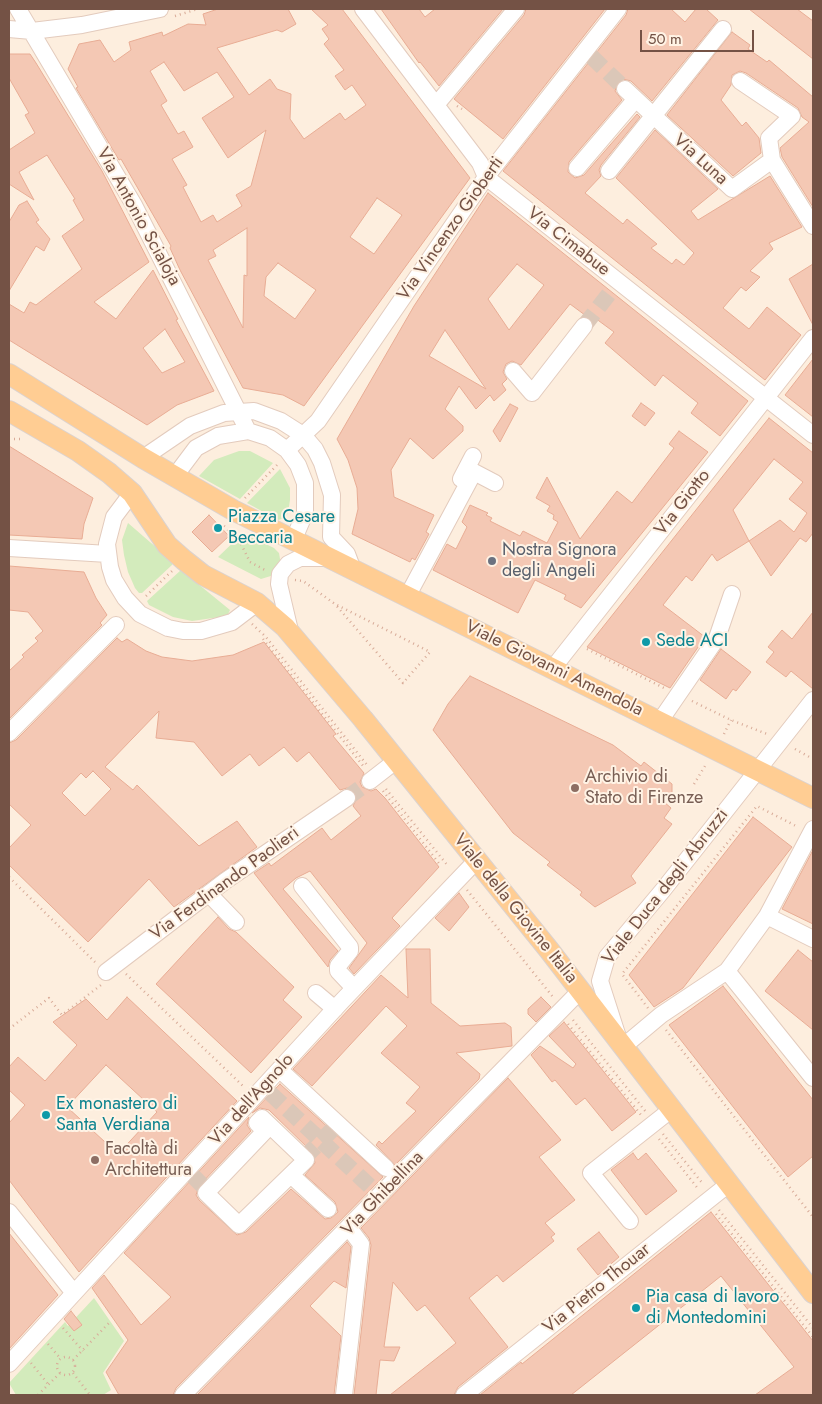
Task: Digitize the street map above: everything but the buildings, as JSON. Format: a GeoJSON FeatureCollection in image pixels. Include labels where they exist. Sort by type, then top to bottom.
{"type":"FeatureCollection","features":[{"type":"Feature","properties":{"kind":"main road"},"geometry":{"type":"LineString","coordinates":[[9,374],[143,458],[293,541]]}},
{"type":"Feature","properties":{"kind":"main road"},"geometry":{"type":"LineString","coordinates":[[9,411],[78,451],[132,493],[179,564]]}},
{"type":"Feature","properties":{"kind":"main road","name":"Viale Giovanni Amendola"},"geometry":{"type":"LineString","coordinates":[[293,541],[813,798]]}},
{"type":"Feature","properties":{"kind":"main road","name":"Viale della Giovine Italia"},"geometry":{"type":"LineString","coordinates":[[179,564],[257,603],[292,635],[397,760],[549,950],[813,1293]]}},
{"type":"Feature","properties":{"kind":"street","name":"Via Antonio Scialoja"},"geometry":{"type":"LineString","coordinates":[[18,9],[134,205],[248,432]]}},
{"type":"Feature","properties":{"kind":"street"},"geometry":{"type":"LineString","coordinates":[[9,30],[32,31],[82,25],[160,9]]}},
{"type":"Feature","properties":{"kind":"street","name":"Via Cimabue"},"geometry":{"type":"LineString","coordinates":[[363,9],[480,163],[486,176],[616,286],[813,435]]}},
{"type":"Feature","properties":{"kind":"street"},"geometry":{"type":"LineString","coordinates":[[436,105],[516,9]]}},
{"type":"Feature","properties":{"kind":"street","name":"Via Vincenzo Gioberti"},"geometry":{"type":"LineString","coordinates":[[287,450],[318,421],[486,176],[588,53],[618,9]]}},
{"type":"Feature","properties":{"kind":"street"},"geometry":{"type":"LineString","coordinates":[[609,171],[654,118],[723,29]]}},
{"type":"Feature","properties":{"kind":"street"},"geometry":{"type":"LineString","coordinates":[[740,80],[792,116],[769,138],[772,160],[813,226]]}},
{"type":"Feature","properties":{"kind":"street","name":"Via Luna"},"geometry":{"type":"LineString","coordinates":[[576,168],[630,94],[732,189],[772,160]]}},
{"type":"Feature","properties":{"kind":"street"},"geometry":{"type":"LineString","coordinates":[[513,372],[532,393],[584,326]]}},
{"type":"Feature","properties":{"kind":"street","name":"Via Giotto"},"geometry":{"type":"LineString","coordinates":[[553,668],[813,338]]}},
{"type":"Feature","properties":{"kind":"street"},"geometry":{"type":"LineString","coordinates":[[143,458],[198,421],[224,413],[254,411],[268,415],[293,427],[315,449],[329,482],[332,495],[332,537],[347,554],[353,570]]}},
{"type":"Feature","properties":{"kind":"street"},"geometry":{"type":"LineString","coordinates":[[175,476],[191,454],[205,442],[227,434],[248,432],[270,438],[287,450],[302,474],[306,493],[305,513],[293,541]]}},
{"type":"Feature","properties":{"kind":"street"},"geometry":{"type":"LineString","coordinates":[[403,595],[473,456]]}},
{"type":"Feature","properties":{"kind":"street"},"geometry":{"type":"LineString","coordinates":[[403,595],[474,472],[495,483]]}},
{"type":"Feature","properties":{"kind":"street"},"geometry":{"type":"LineString","coordinates":[[132,493],[120,506],[111,525],[108,554],[112,574],[125,598],[140,614],[162,626],[183,631],[205,630],[232,622],[257,603]]}},
{"type":"Feature","properties":{"kind":"street"},"geometry":{"type":"LineString","coordinates":[[9,548],[108,554]]}},
{"type":"Feature","properties":{"kind":"street"},"geometry":{"type":"LineString","coordinates":[[292,635],[279,579],[285,566],[293,560],[306,557],[326,558]]}},
{"type":"Feature","properties":{"kind":"street"},"geometry":{"type":"LineString","coordinates":[[660,721],[717,638],[732,594]]}},
{"type":"Feature","properties":{"kind":"street"},"geometry":{"type":"LineString","coordinates":[[9,733],[116,626]]}},
{"type":"Feature","properties":{"kind":"street","name":"Viale Duca degli Abruzzi"},"geometry":{"type":"LineString","coordinates":[[621,1043],[600,981],[607,957],[669,883],[813,700]]}},
{"type":"Feature","properties":{"kind":"street"},"geometry":{"type":"LineString","coordinates":[[373,779],[397,760]]}},
{"type":"Feature","properties":{"kind":"street","name":"Via Ferdinando Paolieri"},"geometry":{"type":"LineString","coordinates":[[111,968],[209,894],[346,798]]}},
{"type":"Feature","properties":{"kind":"street"},"geometry":{"type":"LineString","coordinates":[[621,1043],[727,971],[767,916],[812,831]]}},
{"type":"Feature","properties":{"kind":"street","name":"Via dell'Agnolo"},"geometry":{"type":"LineString","coordinates":[[9,1364],[74,1293],[190,1174],[354,988],[476,861]]}},
{"type":"Feature","properties":{"kind":"street"},"geometry":{"type":"LineString","coordinates":[[302,886],[350,947],[350,951],[338,966],[338,971],[354,988]]}},
{"type":"Feature","properties":{"kind":"street"},"geometry":{"type":"LineString","coordinates":[[209,894],[236,922]]}},
{"type":"Feature","properties":{"kind":"street"},"geometry":{"type":"LineString","coordinates":[[767,916],[813,939]]}},
{"type":"Feature","properties":{"kind":"street"},"geometry":{"type":"LineString","coordinates":[[727,971],[813,1078]]}},
{"type":"Feature","properties":{"kind":"street","name":"Via Ghibellina"},"geometry":{"type":"LineString","coordinates":[[183,1395],[350,1228],[392,1173],[563,1014],[580,991]]}},
{"type":"Feature","properties":{"kind":"street"},"geometry":{"type":"LineString","coordinates":[[316,993],[335,1009]]}},
{"type":"Feature","properties":{"kind":"street"},"geometry":{"type":"LineString","coordinates":[[280,1070],[337,1126],[392,1173]]}},
{"type":"Feature","properties":{"kind":"street"},"geometry":{"type":"LineString","coordinates":[[630,1221],[591,1173],[651,1123],[672,1109]]}},
{"type":"Feature","properties":{"kind":"street"},"geometry":{"type":"LineString","coordinates":[[262,1118],[306,1160],[291,1174],[239,1225],[206,1193],[264,1131],[257,1124],[262,1118]]}},
{"type":"Feature","properties":{"kind":"street"},"geometry":{"type":"LineString","coordinates":[[291,1174],[328,1209]]}},
{"type":"Feature","properties":{"kind":"street","name":"Via Pietro Thouar"},"geometry":{"type":"LineString","coordinates":[[464,1395],[730,1183]]}},
{"type":"Feature","properties":{"kind":"street"},"geometry":{"type":"LineString","coordinates":[[12,1223],[74,1293]]}},
{"type":"Feature","properties":{"kind":"street"},"geometry":{"type":"LineString","coordinates":[[344,1395],[361,1244],[350,1228]]}},
{"type":"Feature","properties":{"kind":"path"},"geometry":{"type":"LineString","coordinates":[[243,500],[277,465]]}},
{"type":"Feature","properties":{"kind":"path"},"geometry":{"type":"LineString","coordinates":[[221,523],[240,542],[250,562],[279,579],[303,581],[334,604],[430,652],[403,683],[334,604]]}},
{"type":"Feature","properties":{"kind":"path"},"geometry":{"type":"LineString","coordinates":[[143,599],[179,564]]}},
{"type":"Feature","properties":{"kind":"path"},"geometry":{"type":"LineString","coordinates":[[265,638],[441,866]]}},
{"type":"Feature","properties":{"kind":"path"},"geometry":{"type":"LineString","coordinates":[[724,734],[731,720]]}},
{"type":"Feature","properties":{"kind":"path"},"geometry":{"type":"LineString","coordinates":[[793,748],[813,759]]}},
{"type":"Feature","properties":{"kind":"path"},"geometry":{"type":"LineString","coordinates":[[694,784],[704,766]]}},
{"type":"Feature","properties":{"kind":"path"},"geometry":{"type":"LineString","coordinates":[[373,779],[450,868]]}},
{"type":"Feature","properties":{"kind":"path"},"geometry":{"type":"LineString","coordinates":[[812,831],[757,806],[622,974],[813,1217]]}},
{"type":"Feature","properties":{"kind":"path"},"geometry":{"type":"LineString","coordinates":[[9,877],[256,1098]]}},
{"type":"Feature","properties":{"kind":"path"},"geometry":{"type":"LineString","coordinates":[[465,888],[651,1123],[813,1337]]}},
{"type":"Feature","properties":{"kind":"path"},"geometry":{"type":"LineString","coordinates":[[563,1014],[651,1123],[708,1200],[716,1206],[813,1328]]}},
{"type":"Feature","properties":{"kind":"path"},"geometry":{"type":"LineString","coordinates":[[73,1360],[109,1323]]}},
{"type":"Feature","properties":{"kind":"path"},"geometry":{"type":"LineString","coordinates":[[59,1333],[64,1327],[83,1350]]}},
{"type":"Feature","properties":{"kind":"path"},"geometry":{"type":"LineString","coordinates":[[42,1351],[54,1338]]}},
{"type":"Feature","properties":{"kind":"path"},"geometry":{"type":"LineString","coordinates":[[48,1344],[61,1359]]}},
{"type":"Feature","properties":{"kind":"path"},"geometry":{"type":"LineString","coordinates":[[66,1357],[73,1360],[75,1365],[72,1373],[67,1375],[60,1372],[57,1366],[61,1359],[66,1357]]}},
{"type":"Feature","properties":{"kind":"path"},"geometry":{"type":"LineString","coordinates":[[36,1358],[30,1364],[48,1384]]}},
{"type":"Feature","properties":{"kind":"path"},"geometry":{"type":"LineString","coordinates":[[38,1395],[60,1372]]}},
{"type":"Feature","properties":{"kind":"path"},"geometry":{"type":"LineString","coordinates":[[72,1373],[90,1395]]}},
{"type":"Feature","properties":{"kind":"green space"},"geometry":{"type":"Polygon","coordinates":[[[239,451],[250,451],[273,463],[240,499],[199,476],[214,460],[239,451]]]}},
{"type":"Feature","properties":{"kind":"green space"},"geometry":{"type":"Polygon","coordinates":[[[280,469],[290,488],[290,500],[288,513],[285,518],[278,520],[247,503],[280,469]]]}},
{"type":"Feature","properties":{"kind":"green space"},"geometry":{"type":"Polygon","coordinates":[[[128,523],[173,562],[142,593],[139,593],[135,588],[128,572],[124,555],[122,540],[128,523]]]}},
{"type":"Feature","properties":{"kind":"green space"},"geometry":{"type":"Polygon","coordinates":[[[247,535],[274,548],[279,553],[281,565],[274,575],[261,579],[218,557],[240,536],[247,535]]]}},
{"type":"Feature","properties":{"kind":"green space"},"geometry":{"type":"Polygon","coordinates":[[[181,570],[230,610],[227,616],[192,621],[173,617],[149,605],[147,601],[181,570]]]}},
{"type":"Feature","properties":{"kind":"green space"},"geometry":{"type":"Polygon","coordinates":[[[94,1298],[124,1341],[103,1373],[111,1390],[103,1395],[16,1395],[9,1383],[65,1322],[68,1326],[94,1298]]]}},
{"type":"Feature","properties":{"kind":"tunnel"},"geometry":{"type":"LineString","coordinates":[[591,56],[625,89]]}},
{"type":"Feature","properties":{"kind":"tunnel"},"geometry":{"type":"LineString","coordinates":[[584,326],[612,290]]}},
{"type":"Feature","properties":{"kind":"tunnel"},"geometry":{"type":"LineString","coordinates":[[347,798],[370,781]]}},
{"type":"Feature","properties":{"kind":"tunnel"},"geometry":{"type":"LineString","coordinates":[[270,1093],[375,1191]]}},
{"type":"Feature","properties":{"kind":"tunnel"},"geometry":{"type":"LineString","coordinates":[[304,1158],[335,1127]]}},
{"type":"Feature","properties":{"kind":"tunnel"},"geometry":{"type":"LineString","coordinates":[[193,1176],[208,1191]]}},
{"type":"Feature","properties":{"kind":"place","name":"Piazza Cesare Beccaria"},"geometry":{"type":"Point","coordinates":[218,528]}},
{"type":"Feature","properties":{"kind":"place","name":"Nostra Signora degli Angeli"},"geometry":{"type":"Point","coordinates":[492,561]}},
{"type":"Feature","properties":{"kind":"place","name":"Sede ACI"},"geometry":{"type":"Point","coordinates":[646,642]}},
{"type":"Feature","properties":{"kind":"place","name":"Archivio di Stato di Firenze"},"geometry":{"type":"Point","coordinates":[575,788]}},
{"type":"Feature","properties":{"kind":"place","name":"Ex monastero di Santa Verdiana"},"geometry":{"type":"Point","coordinates":[46,1115]}},
{"type":"Feature","properties":{"kind":"place","name":"Facoltà di Architettura"},"geometry":{"type":"Point","coordinates":[95,1160]}},
{"type":"Feature","properties":{"kind":"place","name":"Pia casa di lavoro di Montedomini"},"geometry":{"type":"Point","coordinates":[636,1308]}}]}
